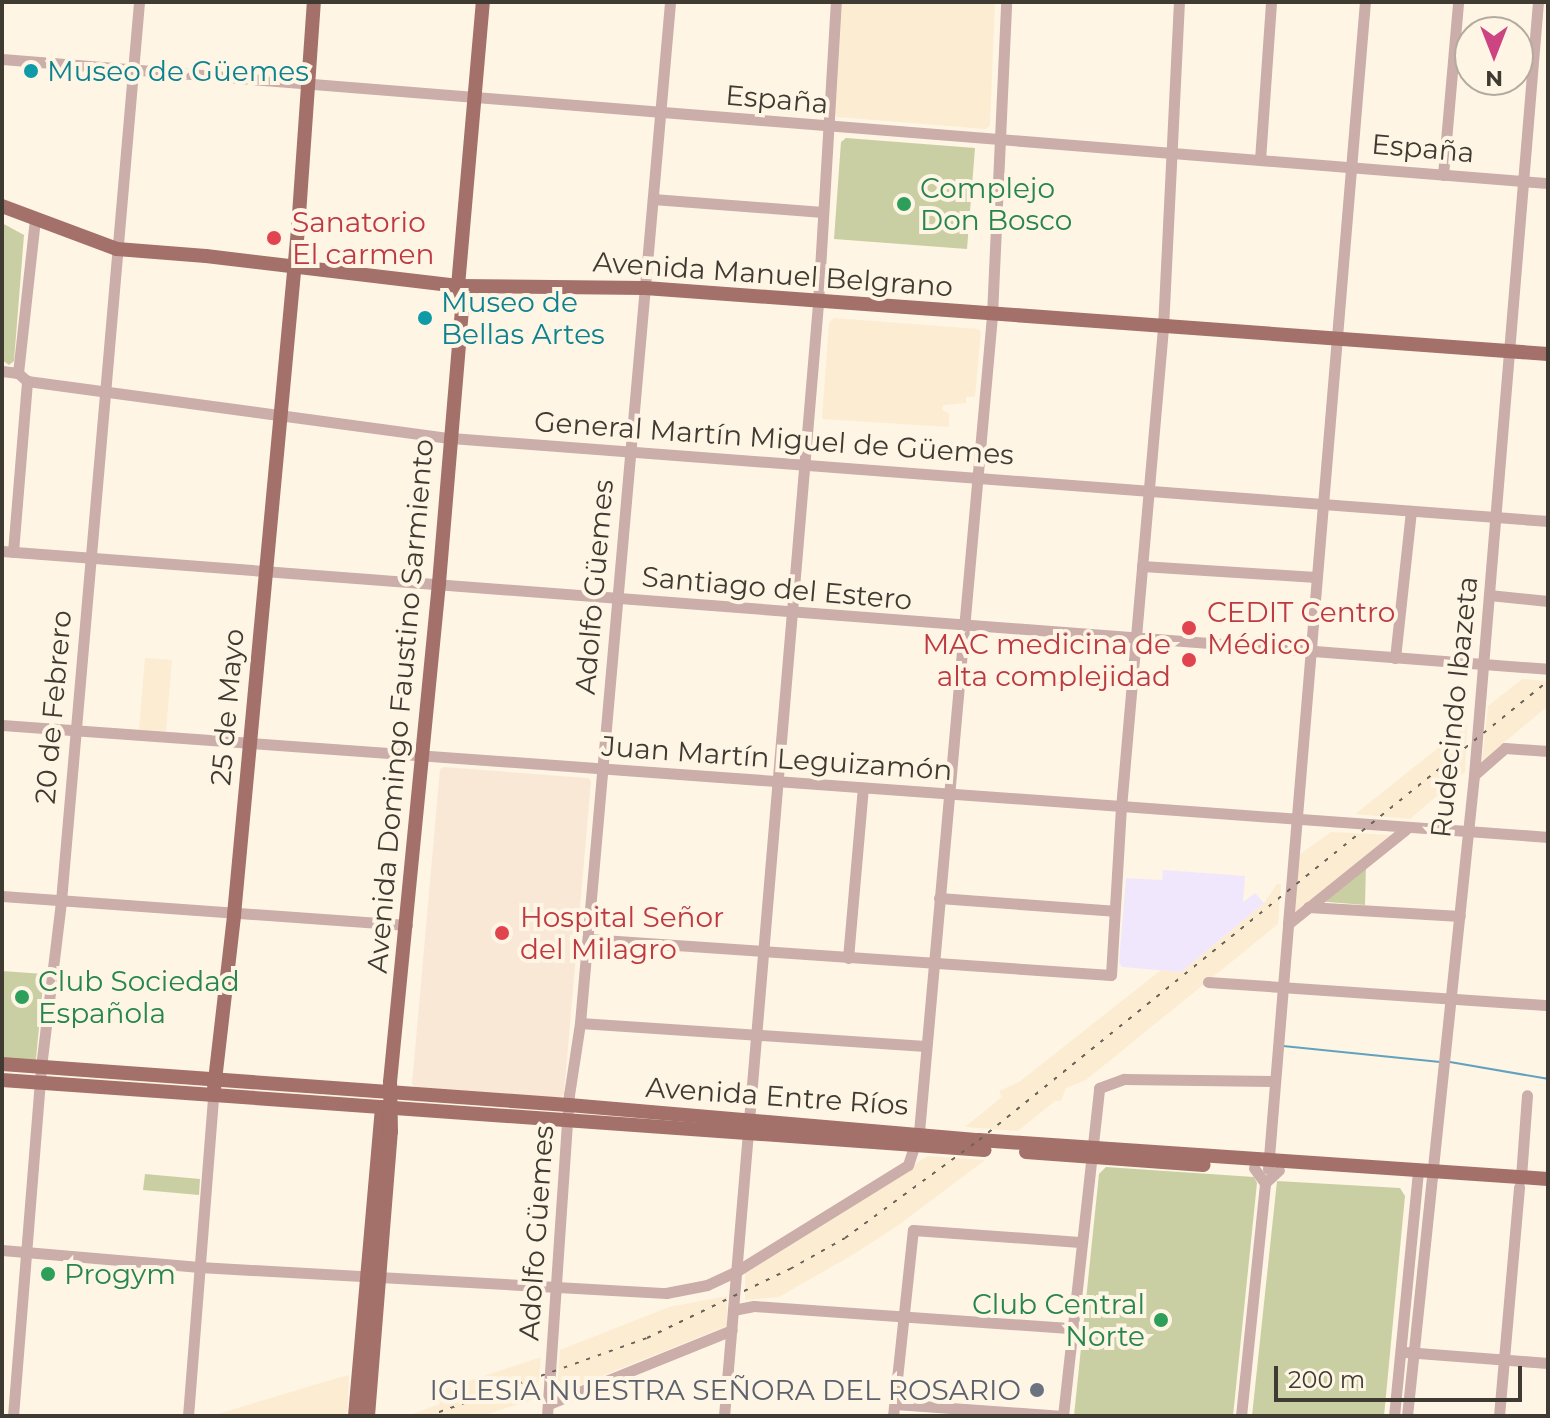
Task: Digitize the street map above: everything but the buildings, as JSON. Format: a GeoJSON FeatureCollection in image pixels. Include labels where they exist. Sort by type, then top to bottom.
{"type":"FeatureCollection","features":[{"type":"Feature","properties":{"kind":"main road","name":"25 de Mayo"},"geometry":{"type":"LineString","coordinates":[[213,1096],[234,915],[311,84],[314,2]]}},
{"type":"Feature","properties":{"kind":"main road","name":"Avenida Domingo Faustino Sarmiento"},"geometry":{"type":"LineString","coordinates":[[368,1416],[373,1276],[387,1102],[439,583],[463,300],[458,286],[483,2]]}},
{"type":"Feature","properties":{"kind":"main road","name":"Avenida Manuel Belgrano"},"geometry":{"type":"LineString","coordinates":[[2,206],[117,249],[458,286],[645,288],[1163,328],[1336,336],[1548,354]]}},
{"type":"Feature","properties":{"kind":"main road","name":"Avenida Entre Ríos"},"geometry":{"type":"LineString","coordinates":[[2,1064],[214,1080],[567,1121],[747,1127],[918,1138],[1267,1170],[1424,1175],[1520,1182],[1548,1188]]}},
{"type":"Feature","properties":{"kind":"main road","name":"Avenida Entre Ríos"},"geometry":{"type":"LineString","coordinates":[[2,1080],[213,1096],[569,1105],[747,1127]]}},
{"type":"Feature","properties":{"kind":"main road","name":"Avenida Entre Ríos"},"geometry":{"type":"LineString","coordinates":[[1520,1182],[1548,1179]]}},
{"type":"Feature","properties":{"kind":"main road","name":"Avenida Domingo Faustino Sarmiento"},"geometry":{"type":"LineString","coordinates":[[355,1416],[373,1276]]}},
{"type":"Feature","properties":{"kind":"street","name":"20 de Febrero"},"geometry":{"type":"LineString","coordinates":[[13,1416],[29,1252],[41,1067],[61,901],[139,2]]}},
{"type":"Feature","properties":{"kind":"street","name":"Adolfo Güemes"},"geometry":{"type":"LineString","coordinates":[[548,1410],[567,1121],[588,939],[670,2]]}},
{"type":"Feature","properties":{"kind":"street"},"geometry":{"type":"LineString","coordinates":[[724,1416],[818,303],[836,2]]}},
{"type":"Feature","properties":{"kind":"street"},"geometry":{"type":"LineString","coordinates":[[2,1250],[199,1267],[649,1294],[707,1285],[737,1271],[908,1165],[918,1138],[992,315],[1006,2]]}},
{"type":"Feature","properties":{"kind":"street"},"geometry":{"type":"LineString","coordinates":[[588,939],[1111,975],[1121,808],[1163,328],[1179,2]]}},
{"type":"Feature","properties":{"kind":"street"},"geometry":{"type":"LineString","coordinates":[[1260,160],[1271,2]]}},
{"type":"Feature","properties":{"kind":"street"},"geometry":{"type":"LineString","coordinates":[[1241,1416],[1275,1081],[1348,166],[1365,2]]}},
{"type":"Feature","properties":{"kind":"street"},"geometry":{"type":"LineString","coordinates":[[1443,175],[1458,2]]}},
{"type":"Feature","properties":{"kind":"street","name":"Rudecindo Ibazeta"},"geometry":{"type":"LineString","coordinates":[[1394,1416],[1399,1352],[1451,1000],[1460,916],[1465,833],[1474,775],[1498,518],[1538,2]]}},
{"type":"Feature","properties":{"kind":"street","name":"España"},"geometry":{"type":"LineString","coordinates":[[2,59],[828,128],[1548,183]]}},
{"type":"Feature","properties":{"kind":"street"},"geometry":{"type":"LineString","coordinates":[[653,199],[823,212]]}},
{"type":"Feature","properties":{"kind":"street"},"geometry":{"type":"LineString","coordinates":[[7,551],[35,219]]}},
{"type":"Feature","properties":{"kind":"street","name":"General Martín Miguel de Güemes"},"geometry":{"type":"LineString","coordinates":[[2,371],[104,390],[451,438],[1548,521]]}},
{"type":"Feature","properties":{"kind":"street"},"geometry":{"type":"LineString","coordinates":[[1395,658],[1411,511]]}},
{"type":"Feature","properties":{"kind":"street","name":"Santiago del Estero"},"geometry":{"type":"LineString","coordinates":[[7,551],[964,627],[1548,669]]}},
{"type":"Feature","properties":{"kind":"street"},"geometry":{"type":"LineString","coordinates":[[1142,566],[1316,577]]}},
{"type":"Feature","properties":{"kind":"street"},"geometry":{"type":"LineString","coordinates":[[1489,595],[1548,601]]}},
{"type":"Feature","properties":{"kind":"street","name":"Juan Martín Leguizamón"},"geometry":{"type":"LineString","coordinates":[[2,725],[1548,837]]}},
{"type":"Feature","properties":{"kind":"street"},"geometry":{"type":"LineString","coordinates":[[1474,775],[1505,748],[1548,751]]}},
{"type":"Feature","properties":{"kind":"street"},"geometry":{"type":"LineString","coordinates":[[848,958],[863,788]]}},
{"type":"Feature","properties":{"kind":"street"},"geometry":{"type":"LineString","coordinates":[[1288,924],[1406,829]]}},
{"type":"Feature","properties":{"kind":"street"},"geometry":{"type":"LineString","coordinates":[[2,896],[407,925]]}},
{"type":"Feature","properties":{"kind":"street"},"geometry":{"type":"LineString","coordinates":[[939,898],[1114,911]]}},
{"type":"Feature","properties":{"kind":"street"},"geometry":{"type":"LineString","coordinates":[[1308,907],[1460,916]]}},
{"type":"Feature","properties":{"kind":"street"},"geometry":{"type":"LineString","coordinates":[[1208,982],[1548,1005]]}},
{"type":"Feature","properties":{"kind":"street"},"geometry":{"type":"LineString","coordinates":[[580,1023],[925,1046]]}},
{"type":"Feature","properties":{"kind":"street"},"geometry":{"type":"LineString","coordinates":[[1080,1242],[913,1230],[894,1410],[1063,1416],[1099,1088],[1124,1079],[1275,1081]]}},
{"type":"Feature","properties":{"kind":"street"},"geometry":{"type":"LineString","coordinates":[[1499,1416],[1527,1095]]}},
{"type":"Feature","properties":{"kind":"street","name":"25 de Mayo"},"geometry":{"type":"LineString","coordinates":[[188,1416],[213,1096]]}},
{"type":"Feature","properties":{"kind":"street","name":"Rudecindo Ibazeta"},"geometry":{"type":"LineString","coordinates":[[1407,1416],[1424,1175]]}},
{"type":"Feature","properties":{"kind":"street"},"geometry":{"type":"LineString","coordinates":[[733,1310],[754,1306],[903,1313],[1072,1328]]}},
{"type":"Feature","properties":{"kind":"street"},"geometry":{"type":"LineString","coordinates":[[548,1410],[732,1330]]}},
{"type":"Feature","properties":{"kind":"street"},"geometry":{"type":"LineString","coordinates":[[1399,1352],[1548,1363]]}},
{"type":"Feature","properties":{"kind":"shaded area"},"geometry":{"type":"Polygon","coordinates":[[[842,2],[995,2],[990,126],[985,129],[837,117],[842,2]]]}},
{"type":"Feature","properties":{"kind":"shaded area"},"geometry":{"type":"Polygon","coordinates":[[[834,318],[978,329],[981,332],[975,397],[966,397],[966,403],[943,405],[942,410],[949,413],[949,427],[822,419],[829,323],[834,318]]]}},
{"type":"Feature","properties":{"kind":"shaded area"},"geometry":{"type":"Polygon","coordinates":[[[145,658],[172,660],[166,731],[139,730],[145,658]]]}},
{"type":"Feature","properties":{"kind":"shaded area"},"geometry":{"type":"Polygon","coordinates":[[[1522,679],[1548,681],[1548,706],[1482,761],[1488,706],[1522,679]]]}},
{"type":"Feature","properties":{"kind":"shaded area"},"geometry":{"type":"Polygon","coordinates":[[[1467,725],[1465,772],[1410,819],[1355,814],[1467,725]]]}},
{"type":"Feature","properties":{"kind":"shaded area","name":"Hospital Señor del Milagro"},"geometry":{"type":"Polygon","coordinates":[[[440,769],[588,778],[591,781],[564,1094],[559,1098],[416,1088],[412,1084],[440,769]]]}},
{"type":"Feature","properties":{"kind":"shaded area"},"geometry":{"type":"Polygon","coordinates":[[[1331,832],[1391,835],[1294,913],[1299,855],[1331,832]]]}},
{"type":"Feature","properties":{"kind":"shaded area"},"geometry":{"type":"Polygon","coordinates":[[[1163,870],[1245,876],[1243,902],[1255,893],[1264,903],[1181,972],[1122,967],[1119,962],[1126,878],[1162,880],[1163,870]]]}},
{"type":"Feature","properties":{"kind":"shaded area"},"geometry":{"type":"Polygon","coordinates":[[[1277,884],[1281,884],[1278,924],[1086,1080],[1066,1088],[1061,1101],[1055,1101],[1018,1131],[965,1127],[1002,1097],[999,1091],[1019,1082],[1161,970],[1181,972],[1264,903],[1277,884]]]}},
{"type":"Feature","properties":{"kind":"shaded area"},"geometry":{"type":"Polygon","coordinates":[[[928,1156],[985,1160],[900,1224],[854,1254],[779,1297],[745,1300],[745,1272],[928,1156]]]}},
{"type":"Feature","properties":{"kind":"shaded area"},"geometry":{"type":"Polygon","coordinates":[[[727,1296],[727,1326],[557,1394],[560,1350],[669,1307],[727,1296]]]}},
{"type":"Feature","properties":{"kind":"shaded area"},"geometry":{"type":"Polygon","coordinates":[[[541,1357],[537,1398],[482,1416],[407,1416],[440,1404],[436,1392],[541,1357]]]}},
{"type":"Feature","properties":{"kind":"shaded area"},"geometry":{"type":"Polygon","coordinates":[[[349,1375],[347,1416],[211,1416],[324,1382],[349,1375]]]}},
{"type":"Feature","properties":{"kind":"green space","name":"Complejo Don Bosco"},"geometry":{"type":"Polygon","coordinates":[[[846,138],[975,148],[967,249],[834,239],[841,142],[846,138]]]}},
{"type":"Feature","properties":{"kind":"green space"},"geometry":{"type":"Polygon","coordinates":[[[2,223],[24,235],[14,361],[9,365],[2,360],[2,223]]]}},
{"type":"Feature","properties":{"kind":"green space"},"geometry":{"type":"Polygon","coordinates":[[[1366,863],[1365,905],[1316,901],[1366,863]]]}},
{"type":"Feature","properties":{"kind":"green space","name":"Club Sociedad Española"},"geometry":{"type":"Polygon","coordinates":[[[2,971],[44,974],[36,1059],[29,1062],[2,1059],[2,971]]]}},
{"type":"Feature","properties":{"kind":"green space"},"geometry":{"type":"Polygon","coordinates":[[[1106,1167],[1254,1177],[1257,1183],[1233,1416],[1074,1416],[1099,1174],[1106,1167]]]}},
{"type":"Feature","properties":{"kind":"green space"},"geometry":{"type":"Polygon","coordinates":[[[145,1174],[200,1179],[199,1195],[143,1190],[145,1174]]]}},
{"type":"Feature","properties":{"kind":"green space"},"geometry":{"type":"Polygon","coordinates":[[[1277,1181],[1400,1188],[1405,1196],[1384,1416],[1252,1416],[1277,1181]]]}},
{"type":"Feature","properties":{"kind":"waterway"},"geometry":{"type":"LineString","coordinates":[[1283,1046],[1440,1062]]}},
{"type":"Feature","properties":{"kind":"waterway"},"geometry":{"type":"LineString","coordinates":[[1450,1062],[1548,1079]]}},
{"type":"Feature","properties":{"kind":"railway"},"geometry":{"type":"LineString","coordinates":[[428,1416],[647,1338],[790,1269],[845,1238],[979,1140],[1548,681]]}},
{"type":"Feature","properties":{"kind":"place","name":"Museo de Güemes"},"geometry":{"type":"Point","coordinates":[31,71]}},
{"type":"Feature","properties":{"kind":"place","name":"Complejo Don Bosco"},"geometry":{"type":"Point","coordinates":[904,204]}},
{"type":"Feature","properties":{"kind":"place","name":"Sanatorio El carmen"},"geometry":{"type":"Point","coordinates":[274,238]}},
{"type":"Feature","properties":{"kind":"place","name":"Museo de Bellas Artes"},"geometry":{"type":"Point","coordinates":[425,318]}},
{"type":"Feature","properties":{"kind":"place","name":"CEDIT Centro Médico"},"geometry":{"type":"Point","coordinates":[1189,628]}},
{"type":"Feature","properties":{"kind":"place","name":"MAC medicina de alta complejidad"},"geometry":{"type":"Point","coordinates":[1189,660]}},
{"type":"Feature","properties":{"kind":"place","name":"Hospital Señor del Milagro"},"geometry":{"type":"Point","coordinates":[502,933]}},
{"type":"Feature","properties":{"kind":"place","name":"Club Sociedad Española"},"geometry":{"type":"Point","coordinates":[22,997]}},
{"type":"Feature","properties":{"kind":"place","name":"Progym"},"geometry":{"type":"Point","coordinates":[48,1274]}},
{"type":"Feature","properties":{"kind":"place","name":"Club Central Norte"},"geometry":{"type":"Point","coordinates":[1161,1320]}},
{"type":"Feature","properties":{"kind":"place","name":"IGLESIA NUESTRA SEÑORA DEL ROSARIO"},"geometry":{"type":"Point","coordinates":[1037,1390]}}]}
